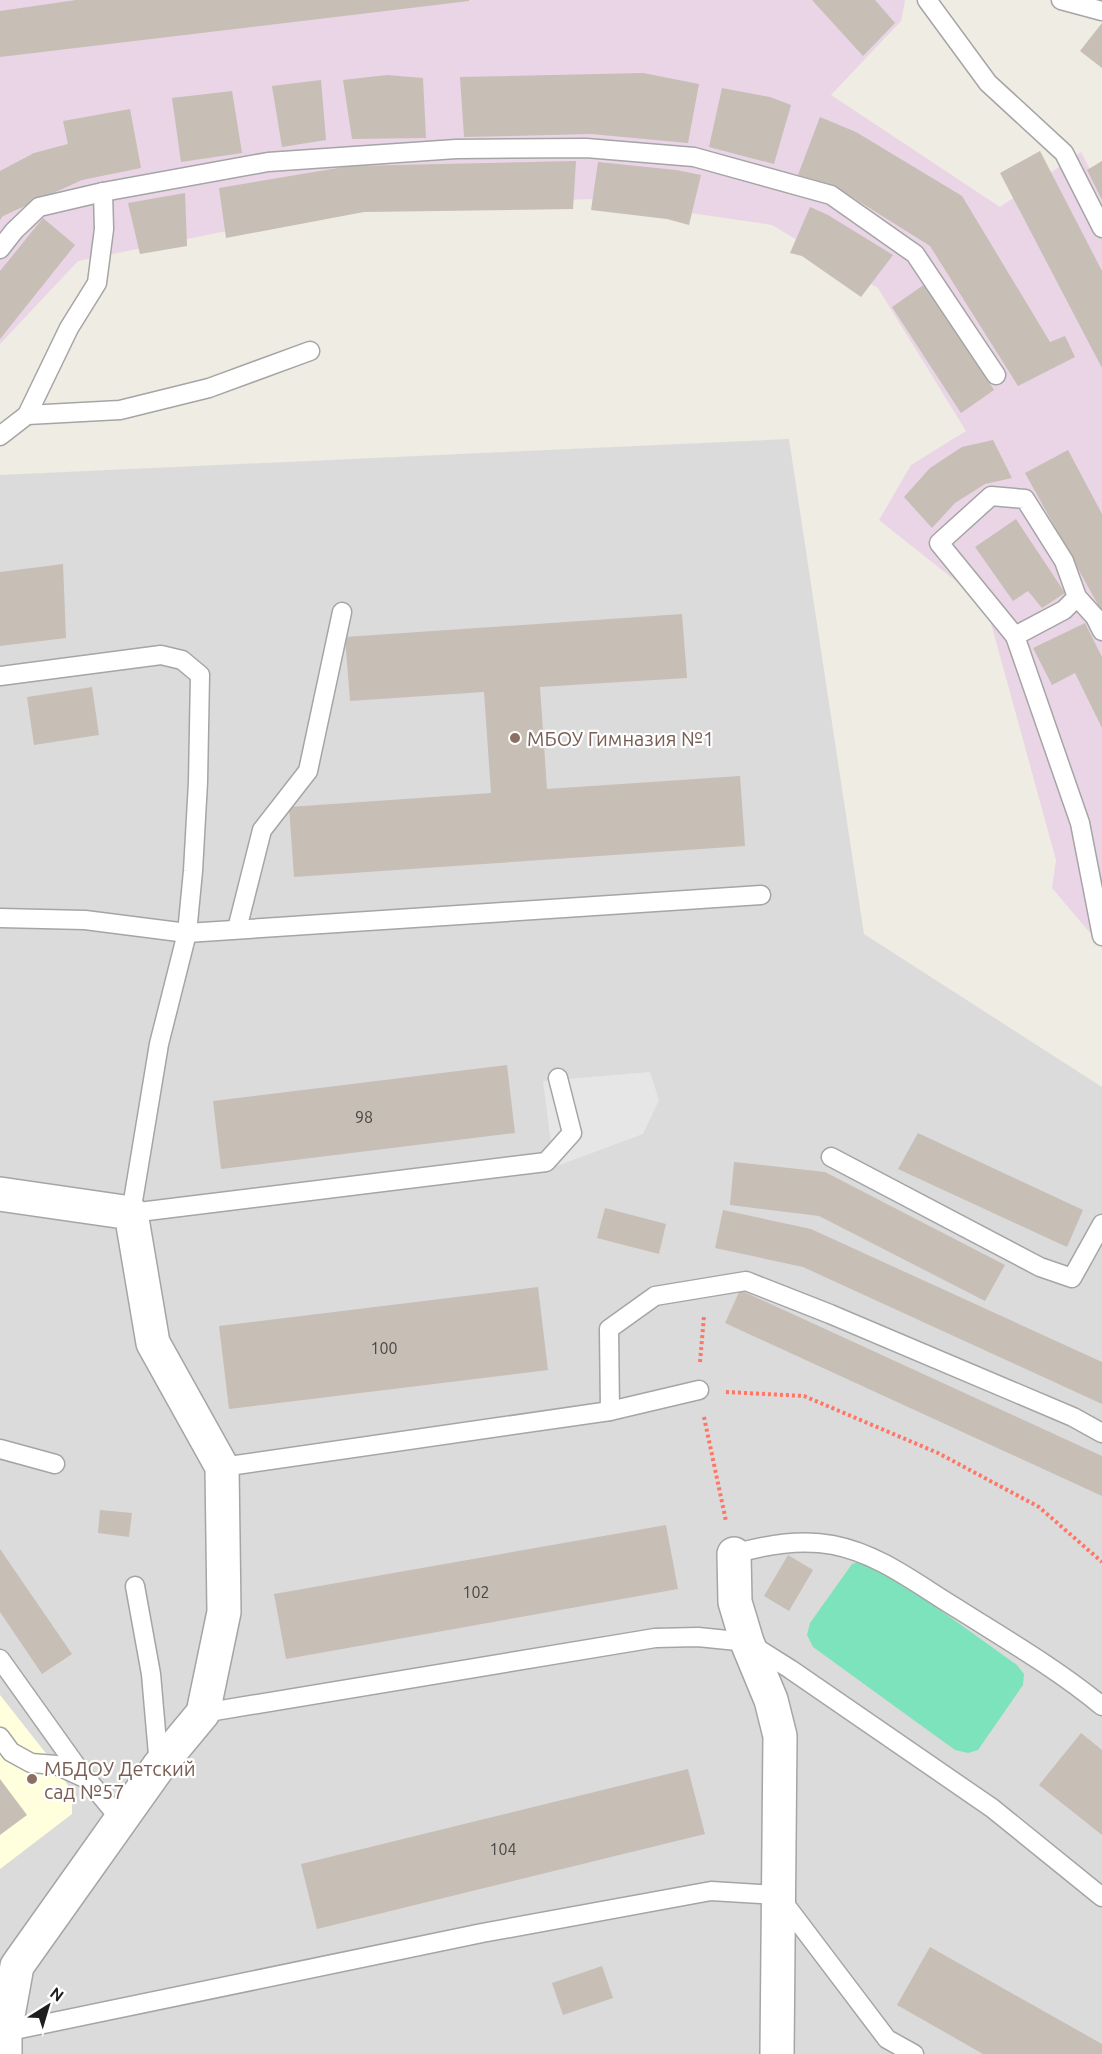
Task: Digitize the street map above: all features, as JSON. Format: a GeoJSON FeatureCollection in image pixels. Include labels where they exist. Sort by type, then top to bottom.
{"type":"FeatureCollection","features":[{"type":"Feature","properties":{"kind":"street"},"geometry":{"type":"LineString","coordinates":[[0,1194],[131,1213],[153,1342],[222,1467],[224,1612],[203,1713],[159,1766],[16,1966],[5,2043]]}},
{"type":"Feature","properties":{"kind":"street"},"geometry":{"type":"LineString","coordinates":[[734,1554],[735,1602],[747,1642],[771,1700],[780,1736],[777,2054]]}},
{"type":"Feature","properties":{"kind":"lane"},"geometry":{"type":"LineString","coordinates":[[927,0],[988,83],[1064,153],[1102,228]]}},
{"type":"Feature","properties":{"kind":"lane"},"geometry":{"type":"LineString","coordinates":[[1061,0],[1102,11]]}},
{"type":"Feature","properties":{"kind":"lane"},"geometry":{"type":"LineString","coordinates":[[0,249],[14,231],[39,207],[103,192],[268,162],[456,148],[586,148],[694,157],[831,195],[915,254],[996,375]]}},
{"type":"Feature","properties":{"kind":"lane"},"geometry":{"type":"LineString","coordinates":[[0,436],[27,415],[69,328],[96,283],[104,229],[103,192]]}},
{"type":"Feature","properties":{"kind":"lane"},"geometry":{"type":"LineString","coordinates":[[27,415],[120,410],[209,388],[310,351]]}},
{"type":"Feature","properties":{"kind":"lane"},"geometry":{"type":"LineString","coordinates":[[1102,631],[1095,617],[1077,597],[1064,561],[1025,499],[991,496],[939,543],[1015,636],[1080,823],[1102,936]]}},
{"type":"Feature","properties":{"kind":"lane"},"geometry":{"type":"LineString","coordinates":[[1015,636],[1064,610],[1077,597]]}},
{"type":"Feature","properties":{"kind":"lane"},"geometry":{"type":"LineString","coordinates":[[237,929],[262,830],[308,771],[342,612]]}},
{"type":"Feature","properties":{"kind":"lane"},"geometry":{"type":"LineString","coordinates":[[0,676],[161,655],[182,660],[200,675],[194,871],[187,933],[159,1044],[131,1213],[546,1162],[572,1133],[558,1078]]}},
{"type":"Feature","properties":{"kind":"lane"},"geometry":{"type":"LineString","coordinates":[[0,918],[85,920],[187,933],[761,895]]}},
{"type":"Feature","properties":{"kind":"lane"},"geometry":{"type":"LineString","coordinates":[[831,1157],[1040,1267],[1072,1278],[1102,1224]]}},
{"type":"Feature","properties":{"kind":"lane"},"geometry":{"type":"LineString","coordinates":[[610,1411],[609,1329],[655,1296],[746,1281],[1073,1417],[1102,1433]]}},
{"type":"Feature","properties":{"kind":"lane"},"geometry":{"type":"LineString","coordinates":[[222,1467],[610,1411],[699,1390]]}},
{"type":"Feature","properties":{"kind":"lane"},"geometry":{"type":"LineString","coordinates":[[0,1449],[55,1464]]}},
{"type":"Feature","properties":{"kind":"lane"},"geometry":{"type":"LineString","coordinates":[[734,1554],[759,1546],[794,1543],[832,1545],[875,1557],[1065,1676],[1102,1706]]}},
{"type":"Feature","properties":{"kind":"lane"},"geometry":{"type":"LineString","coordinates":[[135,1586],[151,1674],[159,1766]]}},
{"type":"Feature","properties":{"kind":"lane"},"geometry":{"type":"LineString","coordinates":[[203,1713],[655,1638],[698,1637],[747,1642],[992,1808],[1102,1897]]}},
{"type":"Feature","properties":{"kind":"lane"},"geometry":{"type":"LineString","coordinates":[[0,1659],[87,1779],[121,1820]]}},
{"type":"Feature","properties":{"kind":"lane"},"geometry":{"type":"LineString","coordinates":[[0,1737],[11,1752],[31,1763],[56,1766],[87,1779]]}},
{"type":"Feature","properties":{"kind":"lane"},"geometry":{"type":"LineString","coordinates":[[5,2043],[482,1933],[711,1891],[778,1895],[887,2039],[914,2054]]}},
{"type":"Feature","properties":{"kind":"path"},"geometry":{"type":"LineString","coordinates":[[705,1287],[699,1390],[711,1455],[734,1554]]}},
{"type":"Feature","properties":{"kind":"path"},"geometry":{"type":"LineString","coordinates":[[699,1390],[804,1396],[917,1444],[1039,1507],[1102,1562]]}},
{"type":"Feature","properties":{"kind":"shaded area"},"geometry":{"type":"Polygon","coordinates":[[[0,0],[905,0],[901,21],[831,95],[1000,207],[1081,152],[1102,193],[1102,947],[1052,888],[1056,860],[986,605],[879,520],[911,465],[966,431],[878,288],[772,225],[596,199],[355,205],[78,261],[0,344],[0,0]]]}},
{"type":"Feature","properties":{"kind":"shaded area"},"geometry":{"type":"Polygon","coordinates":[[[789,439],[864,934],[1102,1087],[1102,2054],[0,2054],[0,475],[789,439]]]}},
{"type":"Feature","properties":{"kind":"shaded area"},"geometry":{"type":"Polygon","coordinates":[[[650,1072],[659,1100],[643,1134],[554,1167],[543,1081],[650,1072]]]}},
{"type":"Feature","properties":{"kind":"shaded area","name":"МБДОУ Детский сад №57"},"geometry":{"type":"Polygon","coordinates":[[[0,1695],[56,1766],[72,1792],[72,1814],[0,1869],[0,1695]]]}},
{"type":"Feature","properties":{"kind":"green space"},"geometry":{"type":"Polygon","coordinates":[[[863,1560],[873,1562],[1017,1665],[1024,1674],[1023,1685],[978,1750],[968,1753],[955,1750],[813,1647],[807,1635],[810,1623],[852,1564],[863,1560]]]}},
{"type":"Feature","properties":{"kind":"building"},"geometry":{"type":"Polygon","coordinates":[[[76,0],[469,1],[0,57],[0,11],[76,0]]]}},
{"type":"Feature","properties":{"kind":"building"},"geometry":{"type":"Polygon","coordinates":[[[812,0],[875,0],[895,23],[863,56],[812,0]]]}},
{"type":"Feature","properties":{"kind":"building"},"geometry":{"type":"Polygon","coordinates":[[[1102,23],[1102,68],[1080,51],[1102,23]]]}},
{"type":"Feature","properties":{"kind":"building"},"geometry":{"type":"Polygon","coordinates":[[[643,73],[699,84],[688,143],[591,134],[464,137],[460,77],[643,73]]]}},
{"type":"Feature","properties":{"kind":"building"},"geometry":{"type":"Polygon","coordinates":[[[387,75],[423,78],[426,138],[352,139],[343,80],[387,75]]]}},
{"type":"Feature","properties":{"kind":"building"},"geometry":{"type":"Polygon","coordinates":[[[321,80],[326,140],[282,147],[272,86],[321,80]]]}},
{"type":"Feature","properties":{"kind":"building"},"geometry":{"type":"Polygon","coordinates":[[[722,88],[770,97],[791,105],[774,164],[709,147],[722,88]]]}},
{"type":"Feature","properties":{"kind":"building"},"geometry":{"type":"Polygon","coordinates":[[[232,91],[242,153],[181,162],[172,98],[232,91]]]}},
{"type":"Feature","properties":{"kind":"building"},"geometry":{"type":"Polygon","coordinates":[[[130,109],[141,168],[82,180],[3,216],[0,220],[0,171],[34,153],[68,144],[63,121],[130,109]]]}},
{"type":"Feature","properties":{"kind":"building"},"geometry":{"type":"Polygon","coordinates":[[[820,117],[856,132],[962,196],[1050,342],[1065,336],[1075,357],[1018,386],[930,246],[836,187],[798,175],[820,117]]]}},
{"type":"Feature","properties":{"kind":"building"},"geometry":{"type":"Polygon","coordinates":[[[1040,151],[1102,271],[1102,368],[1000,173],[1040,151]]]}},
{"type":"Feature","properties":{"kind":"building"},"geometry":{"type":"Polygon","coordinates":[[[576,161],[573,209],[364,212],[226,238],[219,188],[350,166],[576,161]]]}},
{"type":"Feature","properties":{"kind":"building"},"geometry":{"type":"Polygon","coordinates":[[[1102,161],[1102,200],[1087,170],[1102,161]]]}},
{"type":"Feature","properties":{"kind":"building"},"geometry":{"type":"Polygon","coordinates":[[[598,162],[676,170],[701,175],[689,225],[667,219],[591,210],[598,162]]]}},
{"type":"Feature","properties":{"kind":"building"},"geometry":{"type":"Polygon","coordinates":[[[185,193],[187,246],[140,254],[128,203],[185,193]]]}},
{"type":"Feature","properties":{"kind":"building"},"geometry":{"type":"Polygon","coordinates":[[[810,207],[828,215],[893,255],[861,297],[802,256],[790,253],[810,207]]]}},
{"type":"Feature","properties":{"kind":"building"},"geometry":{"type":"Polygon","coordinates":[[[43,218],[75,245],[0,339],[0,271],[43,218]]]}},
{"type":"Feature","properties":{"kind":"building"},"geometry":{"type":"Polygon","coordinates":[[[925,284],[994,390],[961,413],[892,307],[925,284]]]}},
{"type":"Feature","properties":{"kind":"building"},"geometry":{"type":"Polygon","coordinates":[[[993,440],[1012,478],[985,484],[955,503],[932,528],[904,497],[930,468],[962,447],[993,440]]]}},
{"type":"Feature","properties":{"kind":"building"},"geometry":{"type":"Polygon","coordinates":[[[1068,450],[1102,514],[1102,612],[1025,473],[1068,450]]]}},
{"type":"Feature","properties":{"kind":"building"},"geometry":{"type":"Polygon","coordinates":[[[1016,519],[1065,593],[1042,608],[1028,591],[1013,601],[975,547],[1016,519]]]}},
{"type":"Feature","properties":{"kind":"building"},"geometry":{"type":"Polygon","coordinates":[[[63,564],[66,638],[0,646],[0,572],[63,564]]]}},
{"type":"Feature","properties":{"kind":"building","name":"МБОУ Гимназия №1"},"geometry":{"type":"Polygon","coordinates":[[[682,614],[687,678],[540,687],[547,789],[740,776],[745,846],[294,877],[289,807],[491,793],[484,692],[350,701],[345,637],[682,614]]]}},
{"type":"Feature","properties":{"kind":"building"},"geometry":{"type":"Polygon","coordinates":[[[1085,623],[1102,657],[1102,728],[1075,673],[1052,685],[1033,648],[1085,623]]]}},
{"type":"Feature","properties":{"kind":"building"},"geometry":{"type":"Polygon","coordinates":[[[92,687],[99,735],[34,745],[27,697],[92,687]]]}},
{"type":"Feature","properties":{"kind":"building"},"geometry":{"type":"Polygon","coordinates":[[[507,1065],[515,1133],[221,1169],[213,1101],[507,1065]]]}},
{"type":"Feature","properties":{"kind":"building"},"geometry":{"type":"Polygon","coordinates":[[[918,1133],[1083,1210],[1067,1247],[898,1169],[918,1133]]]}},
{"type":"Feature","properties":{"kind":"building"},"geometry":{"type":"Polygon","coordinates":[[[734,1162],[825,1172],[1005,1265],[985,1301],[819,1216],[730,1205],[734,1162]]]}},
{"type":"Feature","properties":{"kind":"building"},"geometry":{"type":"Polygon","coordinates":[[[605,1208],[666,1224],[659,1254],[597,1238],[605,1208]]]}},
{"type":"Feature","properties":{"kind":"building"},"geometry":{"type":"Polygon","coordinates":[[[723,1210],[811,1229],[1102,1362],[1102,1404],[803,1267],[715,1248],[723,1210]]]}},
{"type":"Feature","properties":{"kind":"building"},"geometry":{"type":"Polygon","coordinates":[[[538,1287],[548,1370],[229,1409],[219,1326],[538,1287]]]}},
{"type":"Feature","properties":{"kind":"building"},"geometry":{"type":"Polygon","coordinates":[[[740,1290],[1102,1456],[1102,1496],[725,1323],[740,1290]]]}},
{"type":"Feature","properties":{"kind":"building"},"geometry":{"type":"Polygon","coordinates":[[[100,1510],[132,1513],[129,1537],[98,1533],[100,1510]]]}},
{"type":"Feature","properties":{"kind":"building"},"geometry":{"type":"Polygon","coordinates":[[[666,1525],[678,1589],[286,1659],[274,1594],[666,1525]]]}},
{"type":"Feature","properties":{"kind":"building"},"geometry":{"type":"Polygon","coordinates":[[[0,1549],[72,1654],[42,1674],[0,1612],[0,1549]]]}},
{"type":"Feature","properties":{"kind":"building"},"geometry":{"type":"Polygon","coordinates":[[[788,1555],[813,1570],[789,1611],[764,1596],[788,1555]]]}},
{"type":"Feature","properties":{"kind":"building"},"geometry":{"type":"Polygon","coordinates":[[[1081,1733],[1102,1750],[1102,1835],[1039,1785],[1081,1733]]]}},
{"type":"Feature","properties":{"kind":"building"},"geometry":{"type":"Polygon","coordinates":[[[688,1769],[705,1834],[317,1929],[301,1864],[688,1769]]]}},
{"type":"Feature","properties":{"kind":"building"},"geometry":{"type":"Polygon","coordinates":[[[0,1779],[27,1815],[0,1835],[0,1779]]]}},
{"type":"Feature","properties":{"kind":"building"},"geometry":{"type":"Polygon","coordinates":[[[930,1947],[1102,2044],[1102,2054],[983,2054],[897,2005],[930,1947]]]}},
{"type":"Feature","properties":{"kind":"building"},"geometry":{"type":"Polygon","coordinates":[[[602,1966],[613,1998],[563,2015],[552,1983],[602,1966]]]}},
{"type":"Feature","properties":{"kind":"place","name":"МБОУ Гимназия №1"},"geometry":{"type":"Point","coordinates":[515,738]}},
{"type":"Feature","properties":{"kind":"place","name":"МБДОУ Детский сад №57"},"geometry":{"type":"Point","coordinates":[32,1779]}}]}
